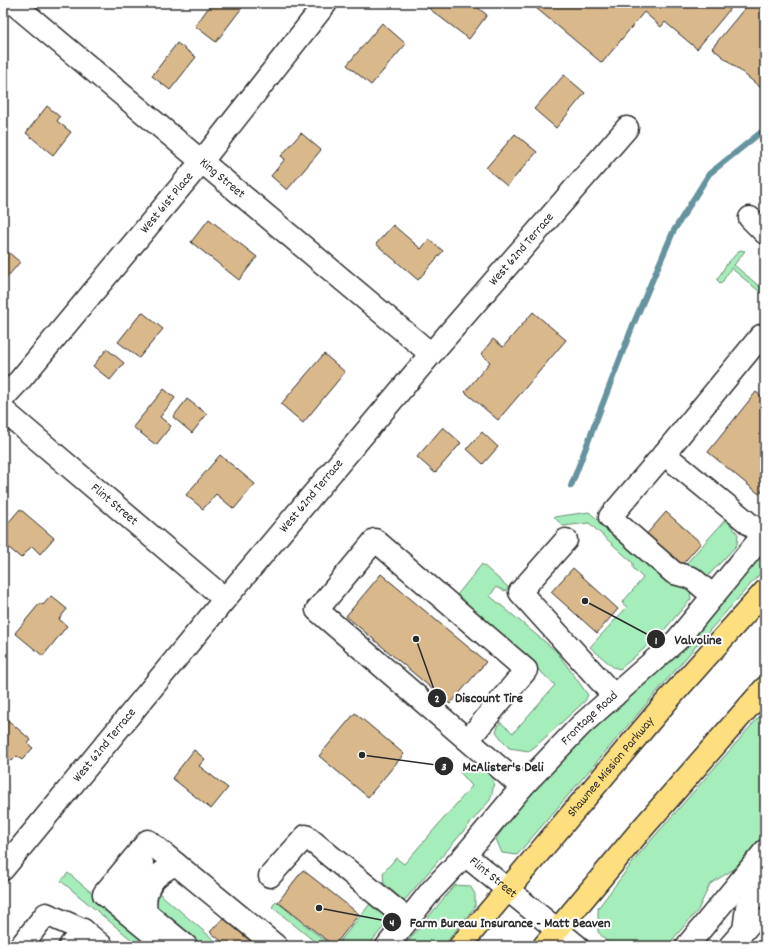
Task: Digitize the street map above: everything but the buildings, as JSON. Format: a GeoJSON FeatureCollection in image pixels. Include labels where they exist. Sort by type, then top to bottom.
{"type":"FeatureCollection","features":[{"type":"Feature","properties":{"kind":"highway","name":"Shawnee Mission Parkway"},"geometry":{"type":"LineString","coordinates":[[460,946],[667,701],[765,591]]}},
{"type":"Feature","properties":{"kind":"highway"},"geometry":{"type":"LineString","coordinates":[[551,938],[640,831],[765,688]]}},
{"type":"Feature","properties":{"kind":"street","name":"King Street"},"geometry":{"type":"LineString","coordinates":[[13,3],[431,354]]}},
{"type":"Feature","properties":{"kind":"street","name":"West 61st Place"},"geometry":{"type":"LineString","coordinates":[[3,398],[20,380],[202,161],[326,3]]}},
{"type":"Feature","properties":{"kind":"street","name":"West 62nd Terrace"},"geometry":{"type":"LineString","coordinates":[[3,869],[225,599],[431,354],[626,128]]}},
{"type":"Feature","properties":{"kind":"street"},"geometry":{"type":"LineString","coordinates":[[713,596],[692,578],[674,573],[610,517],[761,336],[765,339]]}},
{"type":"Feature","properties":{"kind":"street","name":"Flint Street"},"geometry":{"type":"LineString","coordinates":[[3,410],[225,599]]}},
{"type":"Feature","properties":{"kind":"street"},"geometry":{"type":"LineString","coordinates":[[664,454],[764,534]]}},
{"type":"Feature","properties":{"kind":"street","name":"Frontage Road"},"geometry":{"type":"LineString","coordinates":[[387,946],[431,891],[465,855],[522,787],[581,725],[677,640],[764,534]]}},
{"type":"Feature","properties":{"kind":"street"},"geometry":{"type":"LineString","coordinates":[[468,740],[526,670],[375,540],[317,610],[522,787]]}},
{"type":"Feature","properties":{"kind":"street"},"geometry":{"type":"LineString","coordinates":[[566,540],[520,592],[614,696]]}},
{"type":"Feature","properties":{"kind":"street"},"geometry":{"type":"LineString","coordinates":[[270,876],[306,836],[408,920]]}},
{"type":"Feature","properties":{"kind":"street"},"geometry":{"type":"LineString","coordinates":[[167,946],[104,894],[148,841],[276,946]]}},
{"type":"Feature","properties":{"kind":"street"},"geometry":{"type":"LineString","coordinates":[[687,946],[765,851]]}},
{"type":"Feature","properties":{"kind":"street","name":"Flint Street"},"geometry":{"type":"LineString","coordinates":[[465,855],[507,889],[551,938],[576,946]]}},
{"type":"Feature","properties":{"kind":"street"},"geometry":{"type":"LineString","coordinates":[[176,864],[164,870],[153,879],[146,891],[145,905],[146,913],[186,946]]}},
{"type":"Feature","properties":{"kind":"street"},"geometry":{"type":"LineString","coordinates":[[737,938],[747,907],[765,884]]}},
{"type":"Feature","properties":{"kind":"street"},"geometry":{"type":"LineString","coordinates":[[737,938],[753,919],[765,908]]}},
{"type":"Feature","properties":{"kind":"street"},"geometry":{"type":"LineString","coordinates":[[20,946],[46,914],[76,938],[102,946]]}},
{"type":"Feature","properties":{"kind":"green space"},"geometry":{"type":"Polygon","coordinates":[[[740,250],[745,251],[734,265],[765,291],[765,296],[731,268],[721,284],[717,280],[726,265],[740,250]]]}},
{"type":"Feature","properties":{"kind":"green space"},"geometry":{"type":"Polygon","coordinates":[[[589,512],[665,579],[690,589],[691,599],[659,636],[620,669],[613,667],[590,647],[627,607],[622,603],[643,578],[633,568],[633,563],[589,523],[563,526],[554,517],[589,512]]]}},
{"type":"Feature","properties":{"kind":"green space"},"geometry":{"type":"Polygon","coordinates":[[[726,519],[738,534],[737,545],[707,577],[697,568],[684,566],[726,519]]]}},
{"type":"Feature","properties":{"kind":"green space"},"geometry":{"type":"Polygon","coordinates":[[[765,550],[765,568],[702,639],[517,855],[502,853],[496,839],[513,814],[569,752],[678,654],[765,550]]]}},
{"type":"Feature","properties":{"kind":"green space"},"geometry":{"type":"Polygon","coordinates":[[[482,564],[509,588],[505,591],[496,587],[490,596],[557,652],[588,695],[585,701],[529,751],[509,748],[496,732],[500,722],[513,733],[555,685],[457,595],[482,564]]]}},
{"type":"Feature","properties":{"kind":"green space"},"geometry":{"type":"Polygon","coordinates":[[[765,710],[765,827],[762,836],[734,869],[710,884],[698,910],[667,946],[611,946],[598,932],[598,908],[639,854],[765,710]]]}},
{"type":"Feature","properties":{"kind":"green space"},"geometry":{"type":"Polygon","coordinates":[[[480,765],[489,773],[493,780],[490,800],[404,901],[384,884],[383,873],[396,858],[404,864],[472,786],[459,771],[480,765]]]}},
{"type":"Feature","properties":{"kind":"green space"},"geometry":{"type":"Polygon","coordinates":[[[68,873],[156,946],[139,946],[61,881],[68,873]]]}},
{"type":"Feature","properties":{"kind":"green space"},"geometry":{"type":"Polygon","coordinates":[[[169,879],[159,893],[220,945],[219,946],[197,946],[158,914],[152,899],[156,885],[169,879]]]}},
{"type":"Feature","properties":{"kind":"green space"},"geometry":{"type":"Polygon","coordinates":[[[455,885],[470,886],[475,894],[475,907],[443,946],[404,946],[455,885]]]}},
{"type":"Feature","properties":{"kind":"green space"},"geometry":{"type":"Polygon","coordinates":[[[276,901],[331,946],[320,946],[272,907],[276,901]]]}},
{"type":"Feature","properties":{"kind":"green space"},"geometry":{"type":"Polygon","coordinates":[[[370,904],[384,915],[386,924],[368,946],[336,946],[370,904]]]}},
{"type":"Feature","properties":{"kind":"waterway"},"geometry":{"type":"LineString","coordinates":[[571,486],[633,325],[673,232],[709,174],[765,129]]}},
{"type":"Feature","properties":{"kind":"place","name":"Valvoline"},"geometry":{"type":"Point","coordinates":[585,601]}},
{"type":"Feature","properties":{"kind":"place","name":"Discount Tire"},"geometry":{"type":"Point","coordinates":[416,639]}},
{"type":"Feature","properties":{"kind":"place","name":"McAlister's Deli"},"geometry":{"type":"Point","coordinates":[362,755]}},
{"type":"Feature","properties":{"kind":"place","name":"Farm Bureau Insurance - Matt Beaven"},"geometry":{"type":"Point","coordinates":[319,908]}}]}
